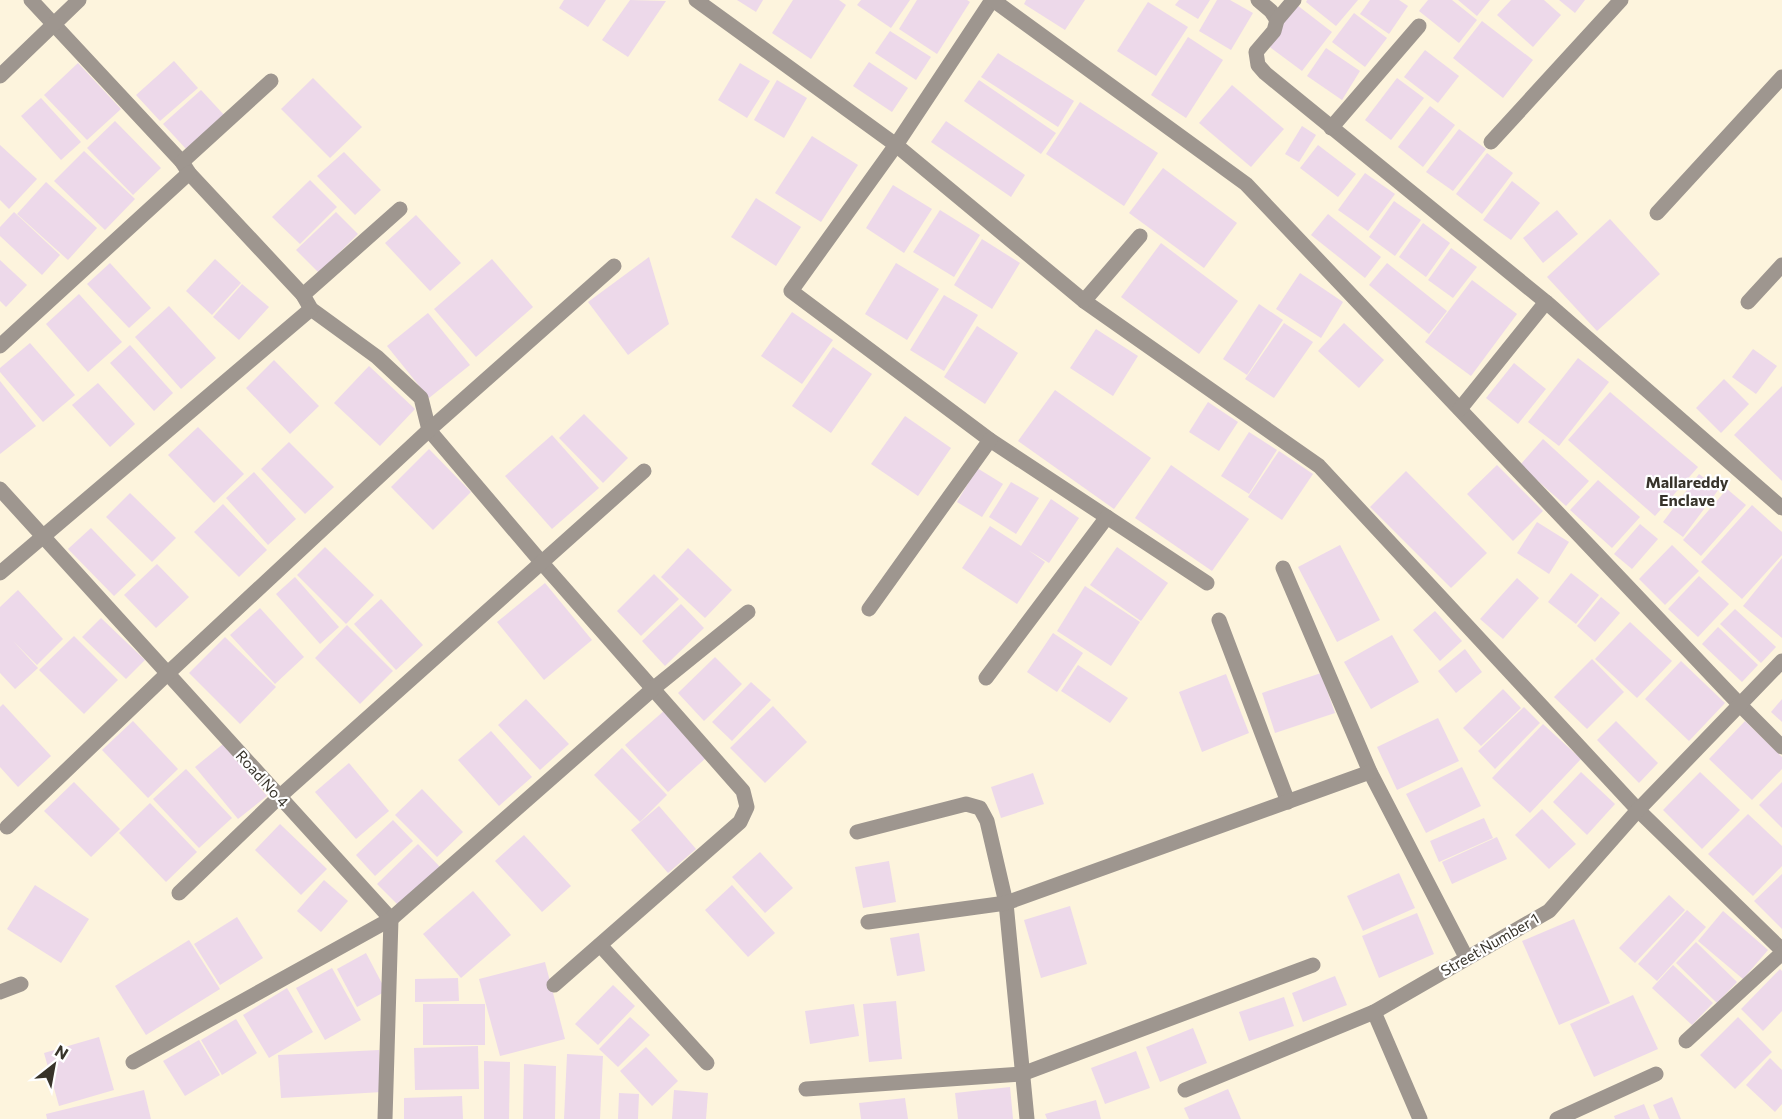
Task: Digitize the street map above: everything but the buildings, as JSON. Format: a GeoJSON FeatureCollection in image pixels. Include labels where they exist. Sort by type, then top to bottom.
{"type":"FeatureCollection","features":[{"type":"Feature","properties":{"kind":"street"},"geometry":{"type":"LineString","coordinates":[[31,0],[303,295],[311,309],[377,357],[421,398],[429,430],[743,791],[747,807],[741,822],[554,985]]}},
{"type":"Feature","properties":{"kind":"street"},"geometry":{"type":"LineString","coordinates":[[0,76],[79,0]]}},
{"type":"Feature","properties":{"kind":"street"},"geometry":{"type":"LineString","coordinates":[[696,0],[896,145],[1084,301],[1319,466],[1638,810],[1782,952],[1686,1041]]}},
{"type":"Feature","properties":{"kind":"street"},"geometry":{"type":"LineString","coordinates":[[1208,583],[990,440],[791,291],[896,145],[993,0],[1246,184],[1740,706],[1782,747]]}},
{"type":"Feature","properties":{"kind":"street"},"geometry":{"type":"LineString","coordinates":[[1258,0],[1271,10],[1277,20]]}},
{"type":"Feature","properties":{"kind":"street"},"geometry":{"type":"LineString","coordinates":[[1294,0],[1277,20],[1274,31],[1257,52],[1258,65],[1265,74],[1546,302],[1782,508]]}},
{"type":"Feature","properties":{"kind":"street"},"geometry":{"type":"LineString","coordinates":[[1491,142],[1621,0]]}},
{"type":"Feature","properties":{"kind":"street"},"geometry":{"type":"LineString","coordinates":[[1331,128],[1419,26]]}},
{"type":"Feature","properties":{"kind":"street"},"geometry":{"type":"LineString","coordinates":[[1657,213],[1782,77]]}},
{"type":"Feature","properties":{"kind":"street"},"geometry":{"type":"LineString","coordinates":[[0,346],[271,81]]}},
{"type":"Feature","properties":{"kind":"street"},"geometry":{"type":"LineString","coordinates":[[303,295],[400,209]]}},
{"type":"Feature","properties":{"kind":"street"},"geometry":{"type":"LineString","coordinates":[[1084,301],[1140,236]]}},
{"type":"Feature","properties":{"kind":"street"},"geometry":{"type":"LineString","coordinates":[[1748,302],[1782,265]]}},
{"type":"Feature","properties":{"kind":"street"},"geometry":{"type":"LineString","coordinates":[[7,827],[167,674],[429,430],[614,266]]}},
{"type":"Feature","properties":{"kind":"street"},"geometry":{"type":"LineString","coordinates":[[1460,409],[1546,302]]}},
{"type":"Feature","properties":{"kind":"street"},"geometry":{"type":"LineString","coordinates":[[0,573],[311,309]]}},
{"type":"Feature","properties":{"kind":"street"},"geometry":{"type":"LineString","coordinates":[[869,609],[990,440]]}},
{"type":"Feature","properties":{"kind":"street"},"geometry":{"type":"LineString","coordinates":[[179,894],[279,797],[644,471]]}},
{"type":"Feature","properties":{"kind":"street","name":"Road No 4"},"geometry":{"type":"LineString","coordinates":[[0,489],[391,919]]}},
{"type":"Feature","properties":{"kind":"street"},"geometry":{"type":"LineString","coordinates":[[986,678],[1107,517]]}},
{"type":"Feature","properties":{"kind":"street"},"geometry":{"type":"LineString","coordinates":[[1283,568],[1370,772],[1466,957]]}},
{"type":"Feature","properties":{"kind":"street"},"geometry":{"type":"LineString","coordinates":[[133,1062],[391,919],[654,688],[748,612]]}},
{"type":"Feature","properties":{"kind":"street"},"geometry":{"type":"LineString","coordinates":[[1219,620],[1288,802]]}},
{"type":"Feature","properties":{"kind":"street","name":"Street Number 1"},"geometry":{"type":"LineString","coordinates":[[1185,1090],[1374,1012],[1549,911],[1638,810],[1782,661]]}},
{"type":"Feature","properties":{"kind":"street"},"geometry":{"type":"LineString","coordinates":[[868,922],[1006,903],[1370,772]]}},
{"type":"Feature","properties":{"kind":"street"},"geometry":{"type":"LineString","coordinates":[[857,832],[966,804],[980,808],[987,821],[1006,903],[1027,1119]]}},
{"type":"Feature","properties":{"kind":"street"},"geometry":{"type":"LineString","coordinates":[[385,1119],[391,919]]}},
{"type":"Feature","properties":{"kind":"street"},"geometry":{"type":"LineString","coordinates":[[600,945],[707,1063]]}},
{"type":"Feature","properties":{"kind":"street"},"geometry":{"type":"LineString","coordinates":[[806,1089],[1022,1074],[1313,965]]}},
{"type":"Feature","properties":{"kind":"street"},"geometry":{"type":"LineString","coordinates":[[0,992],[21,984]]}},
{"type":"Feature","properties":{"kind":"street"},"geometry":{"type":"LineString","coordinates":[[1374,1012],[1420,1119]]}},
{"type":"Feature","properties":{"kind":"street"},"geometry":{"type":"LineString","coordinates":[[1557,1119],[1656,1074]]}},
{"type":"Feature","properties":{"kind":"district","name":"Mallareddy Enclave"},"geometry":{"type":"Point","coordinates":[1687,491]}}]}
